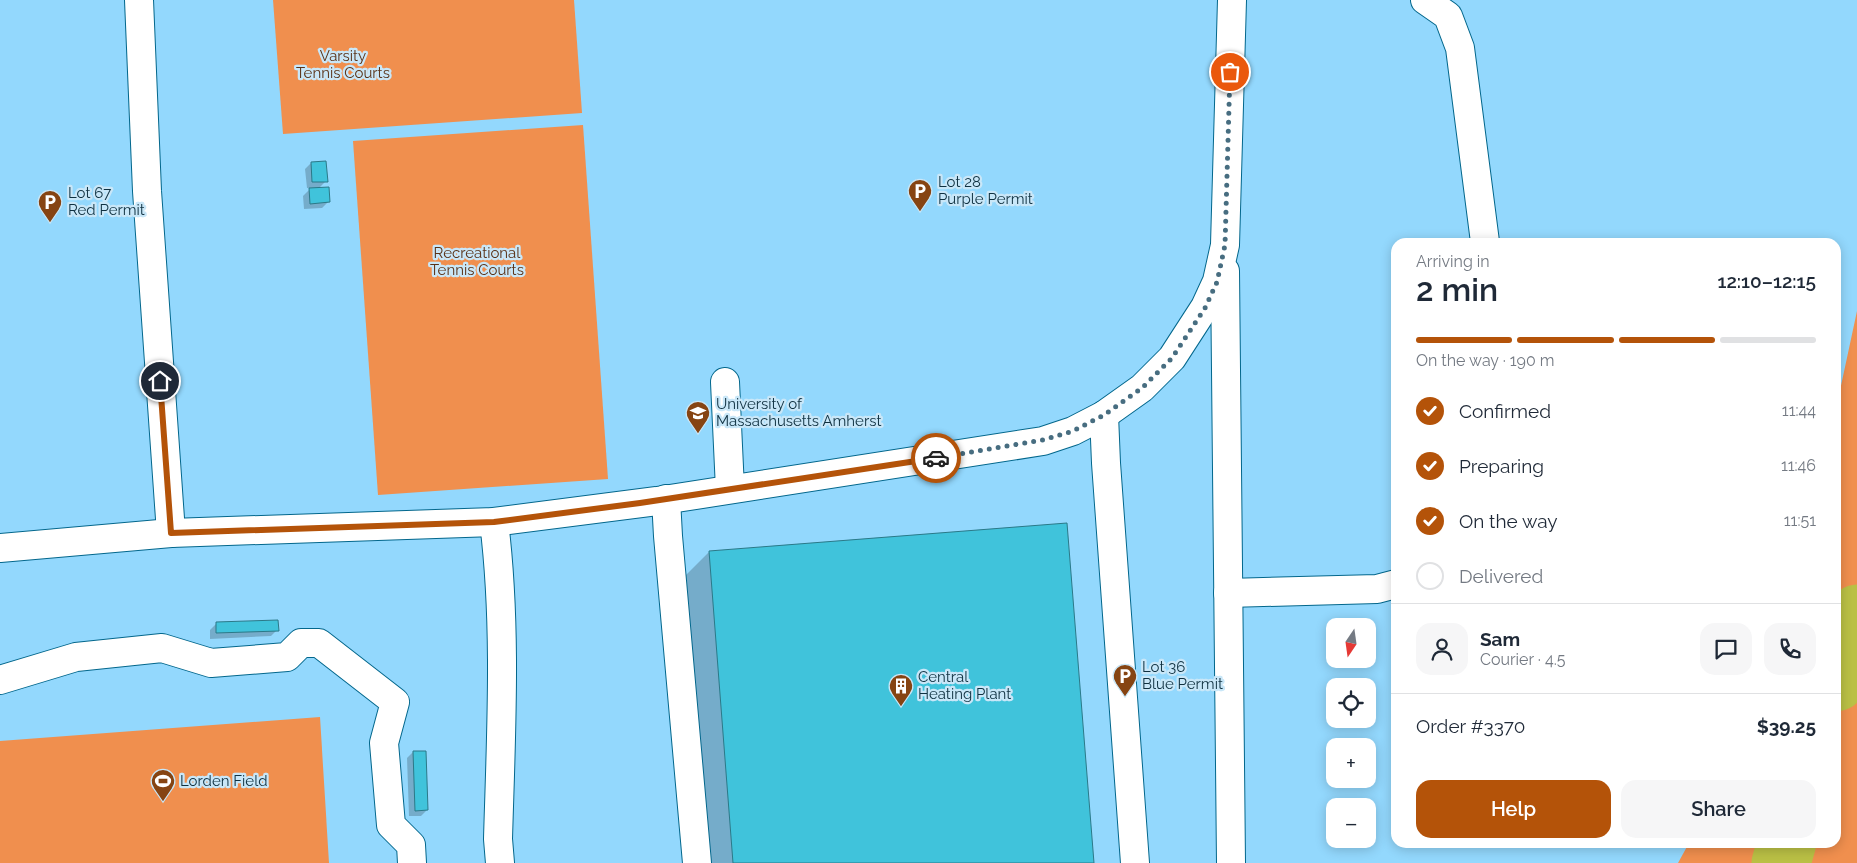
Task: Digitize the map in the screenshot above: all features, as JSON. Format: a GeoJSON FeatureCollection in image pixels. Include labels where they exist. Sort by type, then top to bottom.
{"type":"FeatureCollection","features":[{"type":"Feature","properties":{"kind":"street"},"geometry":{"type":"LineString","coordinates":[[139,0],[147,191],[171,533]]}},
{"type":"Feature","properties":{"kind":"street"},"geometry":{"type":"LineString","coordinates":[[1231,863],[1225,245],[1232,0]]}},
{"type":"Feature","properties":{"kind":"street"},"geometry":{"type":"LineString","coordinates":[[1425,0],[1448,16],[1460,48],[1484,238]]}},
{"type":"Feature","properties":{"kind":"street"},"geometry":{"type":"LineString","coordinates":[[0,548],[171,533],[494,522],[666,499],[1043,440],[1073,431],[1104,415],[1142,388],[1172,358],[1205,308],[1217,282],[1225,245]]}},
{"type":"Feature","properties":{"kind":"street"},"geometry":{"type":"LineString","coordinates":[[725,382],[730,489]]}},
{"type":"Feature","properties":{"kind":"street"},"geometry":{"type":"LineString","coordinates":[[1104,415],[1135,863]]}},
{"type":"Feature","properties":{"kind":"street"},"geometry":{"type":"LineString","coordinates":[[666,499],[697,863]]}},
{"type":"Feature","properties":{"kind":"street"},"geometry":{"type":"LineString","coordinates":[[494,522],[499,561],[502,649],[498,830],[500,863]]}},
{"type":"Feature","properties":{"kind":"street"},"geometry":{"type":"LineString","coordinates":[[1228,593],[1377,589],[1391,585]]}},
{"type":"Feature","properties":{"kind":"street"},"geometry":{"type":"LineString","coordinates":[[0,680],[76,657],[162,648],[211,663],[287,657],[301,643],[319,643],[395,702],[384,744],[391,825],[411,845],[412,863]]}},
{"type":"Feature","properties":{"kind":"shaded area","name":"University of Massachusetts Amherst"},"geometry":{"type":"Polygon","coordinates":[[[0,0],[1857,0],[1857,863],[0,863],[0,0]]]}},
{"type":"Feature","properties":{"kind":"green space","name":"Varsity Tennis Courts"},"geometry":{"type":"Polygon","coordinates":[[[273,0],[574,0],[582,113],[283,134],[273,0]]]}},
{"type":"Feature","properties":{"kind":"green space","name":"Recreational Tennis Courts"},"geometry":{"type":"Polygon","coordinates":[[[583,125],[608,479],[378,495],[353,141],[583,125]]]}},
{"type":"Feature","properties":{"kind":"green space"},"geometry":{"type":"Polygon","coordinates":[[[1857,311],[1857,863],[1678,863],[1686,848],[1841,848],[1841,386],[1857,311]]]}},
{"type":"Feature","properties":{"kind":"green space","name":"Lorden Field"},"geometry":{"type":"Polygon","coordinates":[[[320,717],[329,863],[0,863],[0,741],[320,717]]]}},
{"type":"Feature","properties":{"kind":"building"},"geometry":{"type":"Polygon","coordinates":[[[326,161],[328,182],[312,182],[311,162],[326,161]]]}},
{"type":"Feature","properties":{"kind":"building"},"geometry":{"type":"Polygon","coordinates":[[[329,187],[330,202],[310,204],[309,188],[329,187]]]}},
{"type":"Feature","properties":{"kind":"building","name":"Central Heating Plant"},"geometry":{"type":"Polygon","coordinates":[[[1067,523],[1094,863],[733,863],[709,551],[1067,523]]]}},
{"type":"Feature","properties":{"kind":"building"},"geometry":{"type":"Polygon","coordinates":[[[278,620],[279,631],[216,633],[216,622],[278,620]]]}},
{"type":"Feature","properties":{"kind":"building"},"geometry":{"type":"Polygon","coordinates":[[[413,751],[426,751],[428,810],[415,811],[413,751]]]}},
{"type":"Feature","properties":{"kind":"waterway"},"geometry":{"type":"LineString","coordinates":[[1841,666],[1857,614]]}},
{"type":"Feature","properties":{"kind":"waterway"},"geometry":{"type":"LineString","coordinates":[[1781,863],[1785,848]]}},
{"type":"Feature","properties":{"kind":"way so far"},"geometry":{"type":"LineString","coordinates":[[936,458],[1043,440],[1073,431],[1104,415],[1142,388],[1172,358],[1205,308],[1217,282],[1225,245],[1230,72]]}},
{"type":"Feature","properties":{"kind":"place","name":"Lot 28 Purple Permit"},"geometry":{"type":"Point","coordinates":[920,212]}},
{"type":"Feature","properties":{"kind":"place","name":"Lot 67 Red Permit"},"geometry":{"type":"Point","coordinates":[50,223]}},
{"type":"Feature","properties":{"kind":"place","name":"University of Massachusetts Amherst"},"geometry":{"type":"Point","coordinates":[698,434]}},
{"type":"Feature","properties":{"kind":"place","name":"Lot 36 Blue Permit"},"geometry":{"type":"Point","coordinates":[1125,697]}},
{"type":"Feature","properties":{"kind":"place","name":"Central Heating Plant"},"geometry":{"type":"Point","coordinates":[901,707]}},
{"type":"Feature","properties":{"kind":"place","name":"Lorden Field"},"geometry":{"type":"Point","coordinates":[163,802]}},
{"type":"Feature","properties":{"kind":"route"},"geometry":{"type":"LineString","coordinates":[[160,381],[171,533],[494,522],[571,513],[936,458]]}}]}
